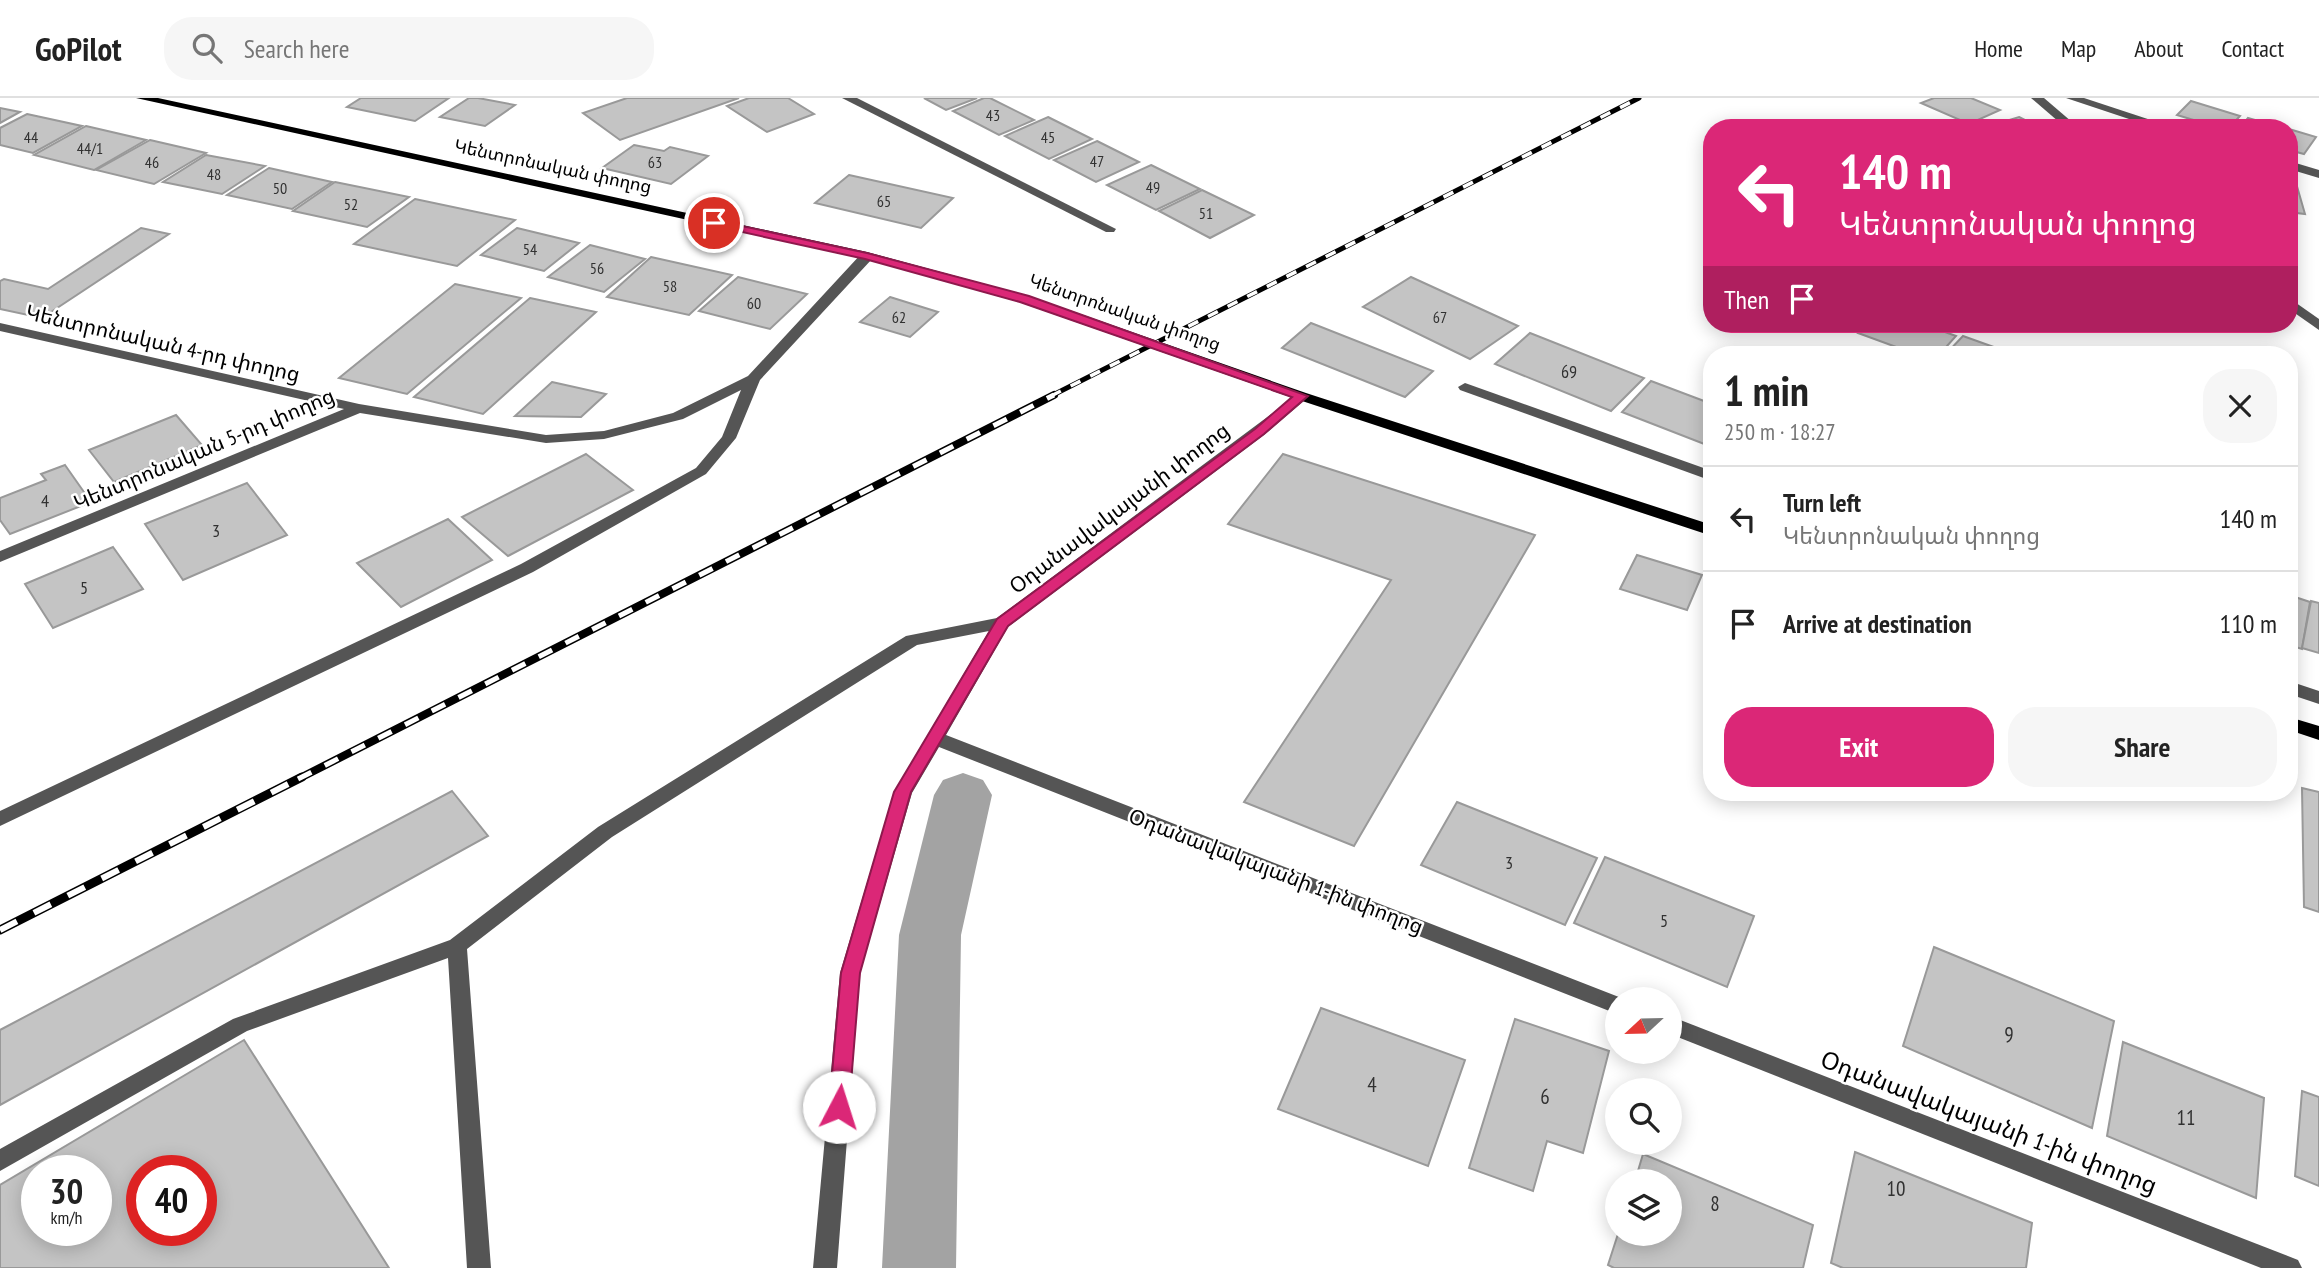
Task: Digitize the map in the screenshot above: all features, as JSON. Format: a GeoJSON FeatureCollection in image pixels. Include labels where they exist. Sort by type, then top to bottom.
{"type":"FeatureCollection","features":[{"type":"Feature","properties":{"kind":"main road","name":"Կենտրոնական փողոց"},"geometry":{"type":"LineString","coordinates":[[142,98],[867,256],[1024,299],[1301,396],[1703,528]]}},
{"type":"Feature","properties":{"kind":"main road"},"geometry":{"type":"LineString","coordinates":[[2298,726],[2319,733]]}},
{"type":"Feature","properties":{"kind":"street"},"geometry":{"type":"LineString","coordinates":[[848,98],[1110,229]]}},
{"type":"Feature","properties":{"kind":"street"},"geometry":{"type":"LineString","coordinates":[[2036,98],[2062,119]]}},
{"type":"Feature","properties":{"kind":"street"},"geometry":{"type":"LineString","coordinates":[[2073,98],[2140,119]]}},
{"type":"Feature","properties":{"kind":"street"},"geometry":{"type":"LineString","coordinates":[[2298,168],[2319,174]]}},
{"type":"Feature","properties":{"kind":"street","name":"Կենտրոնական 5-րդ փողոց"},"geometry":{"type":"LineString","coordinates":[[0,557],[359,408],[546,439],[592,436],[678,416],[752,379],[867,256]]}},
{"type":"Feature","properties":{"kind":"street"},"geometry":{"type":"LineString","coordinates":[[2298,309],[2319,326]]}},
{"type":"Feature","properties":{"kind":"street","name":"Կենտրոնական 4-րդ փողոց"},"geometry":{"type":"LineString","coordinates":[[0,327],[359,408]]}},
{"type":"Feature","properties":{"kind":"street"},"geometry":{"type":"LineString","coordinates":[[0,819],[527,568],[701,471],[729,438],[752,379]]}},
{"type":"Feature","properties":{"kind":"street"},"geometry":{"type":"LineString","coordinates":[[1465,387],[1703,473]]}},
{"type":"Feature","properties":{"kind":"street","name":"Օդանավակայանի փողոց"},"geometry":{"type":"LineString","coordinates":[[825,1268],[850,973],[903,792],[1002,623],[1259,432],[1301,396]]}},
{"type":"Feature","properties":{"kind":"street"},"geometry":{"type":"LineString","coordinates":[[0,1161],[240,1025],[457,946],[605,832],[912,640],[1002,623]]}},
{"type":"Feature","properties":{"kind":"street"},"geometry":{"type":"LineString","coordinates":[[2298,690],[2319,698]]}},
{"type":"Feature","properties":{"kind":"street","name":"Օդանավակայանի 1-ին փողոց"},"geometry":{"type":"LineString","coordinates":[[935,738],[1605,1000]]}},
{"type":"Feature","properties":{"kind":"street"},"geometry":{"type":"LineString","coordinates":[[457,946],[479,1268]]}},
{"type":"Feature","properties":{"kind":"street","name":"Օդանավակայանի 1-ին փողոց"},"geometry":{"type":"LineString","coordinates":[[1682,1030],[2290,1268]]}},
{"type":"Feature","properties":{"kind":"building"},"geometry":{"type":"Polygon","coordinates":[[[361,98],[449,98],[415,121],[347,107],[361,98]]]}},
{"type":"Feature","properties":{"kind":"building"},"geometry":{"type":"Polygon","coordinates":[[[469,98],[515,105],[485,126],[440,117],[469,98]]]}},
{"type":"Feature","properties":{"kind":"building"},"geometry":{"type":"Polygon","coordinates":[[[627,98],[739,98],[620,140],[583,113],[627,98]]]}},
{"type":"Feature","properties":{"kind":"building"},"geometry":{"type":"Polygon","coordinates":[[[749,98],[788,98],[814,114],[767,132],[727,106],[749,98]]]}},
{"type":"Feature","properties":{"kind":"building"},"geometry":{"type":"Polygon","coordinates":[[[924,98],[977,98],[946,110],[924,98]]]}},
{"type":"Feature","properties":{"kind":"building"},"geometry":{"type":"Polygon","coordinates":[[[990,98],[1034,120],[999,135],[953,111],[990,98]]]}},
{"type":"Feature","properties":{"kind":"building"},"geometry":{"type":"Polygon","coordinates":[[[1934,98],[1971,98],[2000,110],[1980,119],[1958,119],[1921,103],[1934,98]]]}},
{"type":"Feature","properties":{"kind":"building"},"geometry":{"type":"Polygon","coordinates":[[[2191,101],[2240,116],[2237,119],[2190,119],[2177,115],[2191,101]]]}},
{"type":"Feature","properties":{"kind":"building"},"geometry":{"type":"Polygon","coordinates":[[[0,108],[20,112],[0,123],[0,108]]]}},
{"type":"Feature","properties":{"kind":"building"},"geometry":{"type":"Polygon","coordinates":[[[27,114],[82,126],[33,153],[0,145],[0,128],[27,114]]]}},
{"type":"Feature","properties":{"kind":"building"},"geometry":{"type":"Polygon","coordinates":[[[1048,117],[1092,139],[1049,159],[1005,136],[1048,117]]]}},
{"type":"Feature","properties":{"kind":"building"},"geometry":{"type":"Polygon","coordinates":[[[86,126],[146,140],[94,170],[34,155],[86,126]]]}},
{"type":"Feature","properties":{"kind":"building"},"geometry":{"type":"Polygon","coordinates":[[[2298,132],[2316,137],[2304,154],[2298,152],[2298,132]]]}},
{"type":"Feature","properties":{"kind":"building"},"geometry":{"type":"Polygon","coordinates":[[[150,140],[206,153],[154,184],[96,170],[150,140]]]}},
{"type":"Feature","properties":{"kind":"building"},"geometry":{"type":"Polygon","coordinates":[[[1097,141],[1139,162],[1096,182],[1054,160],[1097,141]]]}},
{"type":"Feature","properties":{"kind":"building"},"geometry":{"type":"Polygon","coordinates":[[[634,145],[664,151],[670,147],[708,156],[671,184],[602,168],[634,145]]]}},
{"type":"Feature","properties":{"kind":"building"},"geometry":{"type":"Polygon","coordinates":[[[206,155],[265,166],[222,194],[163,182],[206,155]]]}},
{"type":"Feature","properties":{"kind":"building"},"geometry":{"type":"Polygon","coordinates":[[[1151,165],[1200,189],[1156,210],[1107,185],[1151,165]]]}},
{"type":"Feature","properties":{"kind":"building"},"geometry":{"type":"Polygon","coordinates":[[[269,168],[332,182],[292,209],[227,195],[269,168]]]}},
{"type":"Feature","properties":{"kind":"building"},"geometry":{"type":"Polygon","coordinates":[[[849,175],[953,198],[921,228],[815,203],[849,175]]]}},
{"type":"Feature","properties":{"kind":"building"},"geometry":{"type":"Polygon","coordinates":[[[335,182],[409,197],[367,227],[293,211],[335,182]]]}},
{"type":"Feature","properties":{"kind":"building"},"geometry":{"type":"Polygon","coordinates":[[[1202,190],[1254,215],[1210,238],[1159,211],[1202,190]]]}},
{"type":"Feature","properties":{"kind":"building"},"geometry":{"type":"Polygon","coordinates":[[[2298,190],[2305,214],[2298,213],[2298,190]]]}},
{"type":"Feature","properties":{"kind":"building"},"geometry":{"type":"Polygon","coordinates":[[[415,199],[515,220],[457,266],[354,244],[415,199]]]}},
{"type":"Feature","properties":{"kind":"building"},"geometry":{"type":"Polygon","coordinates":[[[141,228],[169,234],[42,318],[0,309],[0,281],[4,279],[48,289],[141,228]]]}},
{"type":"Feature","properties":{"kind":"building"},"geometry":{"type":"Polygon","coordinates":[[[517,228],[579,243],[544,271],[481,255],[517,228]]]}},
{"type":"Feature","properties":{"kind":"building"},"geometry":{"type":"Polygon","coordinates":[[[590,245],[645,259],[604,292],[548,277],[590,245]]]}},
{"type":"Feature","properties":{"kind":"building"},"geometry":{"type":"Polygon","coordinates":[[[651,257],[732,275],[689,315],[607,297],[651,257]]]}},
{"type":"Feature","properties":{"kind":"building"},"geometry":{"type":"Polygon","coordinates":[[[738,277],[807,294],[770,329],[699,311],[738,277]]]}},
{"type":"Feature","properties":{"kind":"building"},"geometry":{"type":"Polygon","coordinates":[[[1411,277],[1518,326],[1470,359],[1363,307],[1411,277]]]}},
{"type":"Feature","properties":{"kind":"building"},"geometry":{"type":"Polygon","coordinates":[[[455,284],[521,298],[407,394],[339,378],[455,284]]]}},
{"type":"Feature","properties":{"kind":"building"},"geometry":{"type":"Polygon","coordinates":[[[890,297],[938,312],[910,337],[860,322],[890,297]]]}},
{"type":"Feature","properties":{"kind":"building"},"geometry":{"type":"Polygon","coordinates":[[[530,298],[596,312],[483,414],[414,397],[530,298]]]}},
{"type":"Feature","properties":{"kind":"building"},"geometry":{"type":"Polygon","coordinates":[[[1311,323],[1433,371],[1405,397],[1282,348],[1311,323]]]}},
{"type":"Feature","properties":{"kind":"building"},"geometry":{"type":"Polygon","coordinates":[[[1530,333],[1644,378],[1611,411],[1495,364],[1530,333]]]}},
{"type":"Feature","properties":{"kind":"building"},"geometry":{"type":"Polygon","coordinates":[[[1858,333],[1948,333],[1956,336],[1947,346],[1893,346],[1858,333]]]}},
{"type":"Feature","properties":{"kind":"building"},"geometry":{"type":"Polygon","coordinates":[[[1963,336],[1991,346],[1954,346],[1963,336]]]}},
{"type":"Feature","properties":{"kind":"building"},"geometry":{"type":"Polygon","coordinates":[[[1651,381],[1703,401],[1703,444],[1622,412],[1651,381]]]}},
{"type":"Feature","properties":{"kind":"building"},"geometry":{"type":"Polygon","coordinates":[[[552,382],[606,394],[581,417],[515,416],[552,382]]]}},
{"type":"Feature","properties":{"kind":"building"},"geometry":{"type":"Polygon","coordinates":[[[176,415],[202,445],[114,482],[89,450],[176,415]]]}},
{"type":"Feature","properties":{"kind":"building"},"geometry":{"type":"Polygon","coordinates":[[[586,454],[633,490],[508,556],[462,517],[586,454]]]}},
{"type":"Feature","properties":{"kind":"building"},"geometry":{"type":"Polygon","coordinates":[[[1283,454],[1535,535],[1354,846],[1244,802],[1391,580],[1228,524],[1283,454]]]}},
{"type":"Feature","properties":{"kind":"building"},"geometry":{"type":"Polygon","coordinates":[[[65,465],[91,502],[10,534],[0,520],[0,498],[46,480],[41,474],[65,465]]]}},
{"type":"Feature","properties":{"kind":"building"},"geometry":{"type":"Polygon","coordinates":[[[247,483],[287,535],[183,580],[145,524],[247,483]]]}},
{"type":"Feature","properties":{"kind":"building"},"geometry":{"type":"Polygon","coordinates":[[[448,519],[492,560],[401,607],[357,563],[448,519]]]}},
{"type":"Feature","properties":{"kind":"building"},"geometry":{"type":"Polygon","coordinates":[[[113,547],[143,589],[53,628],[25,584],[113,547]]]}},
{"type":"Feature","properties":{"kind":"building"},"geometry":{"type":"Polygon","coordinates":[[[1637,555],[1702,575],[1687,610],[1620,589],[1637,555]]]}},
{"type":"Feature","properties":{"kind":"building"},"geometry":{"type":"Polygon","coordinates":[[[2298,598],[2310,602],[2302,649],[2298,648],[2298,598]]]}},
{"type":"Feature","properties":{"kind":"building"},"geometry":{"type":"Polygon","coordinates":[[[2311,601],[2319,603],[2319,653],[2302,648],[2311,601]]]}},
{"type":"Feature","properties":{"kind":"building"},"geometry":{"type":"Polygon","coordinates":[[[2302,788],[2319,792],[2319,912],[2304,907],[2302,788]]]}},
{"type":"Feature","properties":{"kind":"building"},"geometry":{"type":"Polygon","coordinates":[[[452,791],[488,836],[0,1105],[0,1030],[452,791]]]}},
{"type":"Feature","properties":{"kind":"building"},"geometry":{"type":"Polygon","coordinates":[[[1457,802],[1597,858],[1565,925],[1421,865],[1457,802]]]}},
{"type":"Feature","properties":{"kind":"building"},"geometry":{"type":"Polygon","coordinates":[[[1605,857],[1754,916],[1727,987],[1574,923],[1605,857]]]}},
{"type":"Feature","properties":{"kind":"building"},"geometry":{"type":"Polygon","coordinates":[[[1934,947],[2114,1021],[2092,1128],[1903,1046],[1934,947]]]}},
{"type":"Feature","properties":{"kind":"building"},"geometry":{"type":"Polygon","coordinates":[[[1321,1008],[1465,1060],[1428,1166],[1278,1109],[1321,1008]]]}},
{"type":"Feature","properties":{"kind":"building"},"geometry":{"type":"Polygon","coordinates":[[[1515,1019],[1605,1050],[1606,1064],[1583,1153],[1547,1141],[1533,1191],[1469,1168],[1515,1019]]]}},
{"type":"Feature","properties":{"kind":"building"},"geometry":{"type":"Polygon","coordinates":[[[244,1040],[389,1268],[0,1268],[0,1185],[21,1173],[21,1246],[112,1246],[112,1155],[50,1155],[244,1040]]]}},
{"type":"Feature","properties":{"kind":"building"},"geometry":{"type":"Polygon","coordinates":[[[2123,1042],[2264,1098],[2256,1198],[2107,1136],[2123,1042]]]}},
{"type":"Feature","properties":{"kind":"building"},"geometry":{"type":"Polygon","coordinates":[[[2302,1091],[2319,1097],[2319,1186],[2295,1176],[2302,1091]]]}},
{"type":"Feature","properties":{"kind":"building"},"geometry":{"type":"Polygon","coordinates":[[[1855,1152],[2032,1223],[2026,1268],[1843,1268],[1831,1263],[1855,1152]]]}},
{"type":"Feature","properties":{"kind":"building"},"geometry":{"type":"Polygon","coordinates":[[[1643,1155],[1645,1155],[1679,1169],[1639,1169],[1643,1155]]]}},
{"type":"Feature","properties":{"kind":"building"},"geometry":{"type":"Polygon","coordinates":[[[1682,1170],[1813,1225],[1803,1268],[1614,1268],[1608,1265],[1614,1246],[1682,1246],[1682,1170]]]}},
{"type":"Feature","properties":{"kind":"waterway"},"geometry":{"type":"LineString","coordinates":[[919,1268],[930,935],[963,795]]}},
{"type":"Feature","properties":{"kind":"railway"},"geometry":{"type":"LineString","coordinates":[[1051,396],[1639,98]]}},
{"type":"Feature","properties":{"kind":"railway"},"geometry":{"type":"LineString","coordinates":[[298,779],[1054,395]]}},
{"type":"Feature","properties":{"kind":"railway"},"geometry":{"type":"LineString","coordinates":[[0,930],[302,777]]}},
{"type":"Feature","properties":{"kind":"route"},"geometry":{"type":"LineString","coordinates":[[714,223],[867,256],[1024,299],[1301,396],[1259,432],[1002,623],[903,792],[850,973],[839,1107]]}}]}
